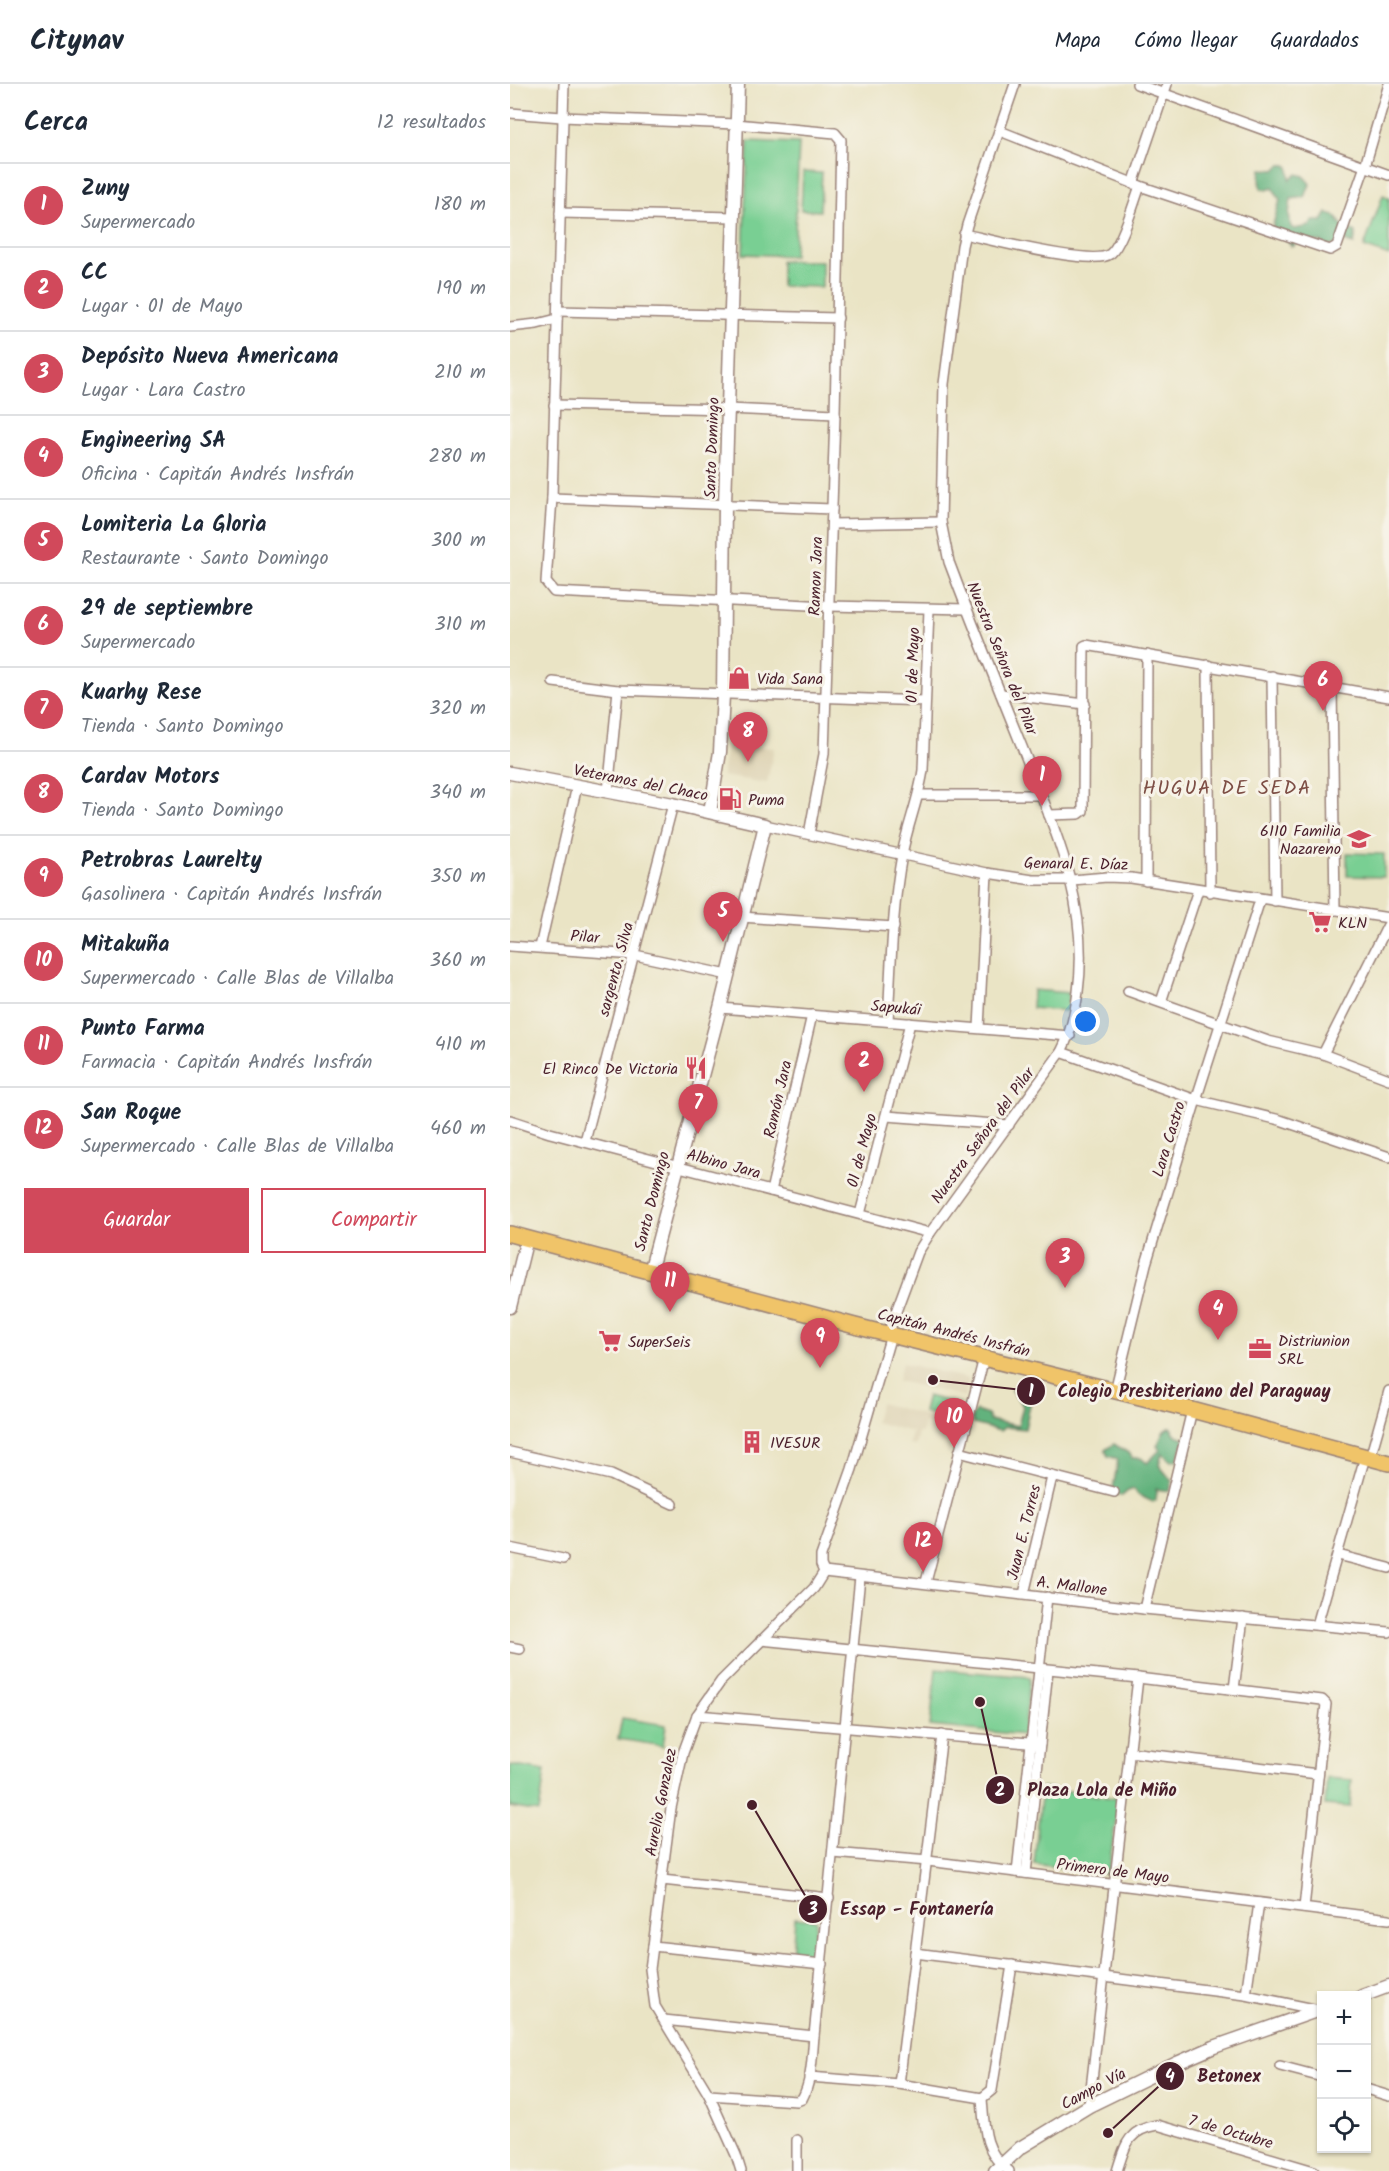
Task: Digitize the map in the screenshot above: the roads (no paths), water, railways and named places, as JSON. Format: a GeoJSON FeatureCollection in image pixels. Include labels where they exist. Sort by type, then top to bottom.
{"type":"FeatureCollection","features":[{"type":"Feature","properties":{"kind":"main road","name":"Capitán Andrés Insfrán"},"geometry":{"type":"LineString","coordinates":[[510,1234],[1389,1463]]}},
{"type":"Feature","properties":{"kind":"street"},"geometry":{"type":"LineString","coordinates":[[564,84],[552,498],[546,582],[552,591],[828,606],[967,609]]}},
{"type":"Feature","properties":{"kind":"street","name":"Santo Domingo"},"geometry":{"type":"LineString","coordinates":[[710,812],[720,752],[723,695],[725,504],[738,84]]}},
{"type":"Feature","properties":{"kind":"street","name":"Nuestra Señora del Pilar"},"geometry":{"type":"LineString","coordinates":[[891,1335],[891,1325],[918,1252],[1061,1052],[1070,1036],[1081,960],[1080,926],[1072,880],[1049,815],[949,562],[941,522],[944,384],[964,234],[1015,84]]}},
{"type":"Feature","properties":{"kind":"street"},"geometry":{"type":"LineString","coordinates":[[1137,84],[1389,175]]}},
{"type":"Feature","properties":{"kind":"street"},"geometry":{"type":"LineString","coordinates":[[964,234],[1045,252],[1102,258],[1111,253],[1118,245],[1167,84]]}},
{"type":"Feature","properties":{"kind":"street"},"geometry":{"type":"LineString","coordinates":[[1000,131],[1136,185],[1330,250],[1337,246],[1365,166],[1389,84]]}},
{"type":"Feature","properties":{"kind":"street"},"geometry":{"type":"LineString","coordinates":[[510,113],[736,124]]}},
{"type":"Feature","properties":{"kind":"street","name":"Ramon Jara"},"geometry":{"type":"LineString","coordinates":[[736,124],[835,133],[840,138],[838,318],[824,754],[809,834]]}},
{"type":"Feature","properties":{"kind":"street"},"geometry":{"type":"LineString","coordinates":[[560,213],[734,217]]}},
{"type":"Feature","properties":{"kind":"street"},"geometry":{"type":"LineString","coordinates":[[510,327],[537,324],[558,315],[730,314],[838,318]]}},
{"type":"Feature","properties":{"kind":"street"},"geometry":{"type":"LineString","coordinates":[[554,405],[835,414]]}},
{"type":"Feature","properties":{"kind":"street"},"geometry":{"type":"LineString","coordinates":[[552,498],[832,508]]}},
{"type":"Feature","properties":{"kind":"street"},"geometry":{"type":"LineString","coordinates":[[832,524],[941,522]]}},
{"type":"Feature","properties":{"kind":"street","name":"01 de Mayo"},"geometry":{"type":"LineString","coordinates":[[902,855],[920,795],[923,770],[929,609]]}},
{"type":"Feature","properties":{"kind":"street"},"geometry":{"type":"LineString","coordinates":[[1049,815],[1079,814],[1083,811],[1085,704],[1083,646],[1090,645],[1147,654],[1389,697]]}},
{"type":"Feature","properties":{"kind":"street"},"geometry":{"type":"LineString","coordinates":[[1146,880],[1147,654]]}},
{"type":"Feature","properties":{"kind":"street"},"geometry":{"type":"LineString","coordinates":[[1208,665],[1210,892]]}},
{"type":"Feature","properties":{"kind":"street"},"geometry":{"type":"LineString","coordinates":[[1272,676],[1275,901]]}},
{"type":"Feature","properties":{"kind":"street"},"geometry":{"type":"LineString","coordinates":[[553,682],[618,690],[926,701]]}},
{"type":"Feature","properties":{"kind":"street"},"geometry":{"type":"LineString","coordinates":[[1332,687],[1335,910]]}},
{"type":"Feature","properties":{"kind":"street"},"geometry":{"type":"LineString","coordinates":[[608,792],[618,690]]}},
{"type":"Feature","properties":{"kind":"street"},"geometry":{"type":"LineString","coordinates":[[1000,694],[1085,704]]}},
{"type":"Feature","properties":{"kind":"street","name":"Veteranos del Chaco"},"geometry":{"type":"LineString","coordinates":[[510,773],[673,804],[765,825]]}},
{"type":"Feature","properties":{"kind":"street"},"geometry":{"type":"LineString","coordinates":[[540,947],[577,786]]}},
{"type":"Feature","properties":{"kind":"street"},"geometry":{"type":"LineString","coordinates":[[920,795],[1041,795]]}},
{"type":"Feature","properties":{"kind":"street","name":"sargento. Silva"},"geometry":{"type":"LineString","coordinates":[[585,1141],[673,804]]}},
{"type":"Feature","properties":{"kind":"street","name":"Santo Domingo"},"geometry":{"type":"LineString","coordinates":[[650,1272],[720,1008],[765,825]]}},
{"type":"Feature","properties":{"kind":"street","name":"Genaral E. Díaz"},"geometry":{"type":"LineString","coordinates":[[765,825],[987,873],[1033,880],[1107,877],[1146,880],[1260,900],[1389,918]]}},
{"type":"Feature","properties":{"kind":"street"},"geometry":{"type":"LineString","coordinates":[[888,1021],[894,927],[902,855]]}},
{"type":"Feature","properties":{"kind":"street"},"geometry":{"type":"LineString","coordinates":[[979,1028],[987,873]]}},
{"type":"Feature","properties":{"kind":"street"},"geometry":{"type":"LineString","coordinates":[[1161,1002],[1198,890]]}},
{"type":"Feature","properties":{"kind":"street","name":"Lara Castro"},"geometry":{"type":"LineString","coordinates":[[1115,1391],[1146,1264],[1260,900]]}},
{"type":"Feature","properties":{"kind":"street"},"geometry":{"type":"LineString","coordinates":[[741,918],[894,927]]}},
{"type":"Feature","properties":{"kind":"street"},"geometry":{"type":"LineString","coordinates":[[1323,1054],[1389,923]]}},
{"type":"Feature","properties":{"kind":"street","name":"Pilar"},"geometry":{"type":"LineString","coordinates":[[510,946],[634,955],[728,975]]}},
{"type":"Feature","properties":{"kind":"street"},"geometry":{"type":"LineString","coordinates":[[1128,992],[1268,1041],[1323,1054],[1389,1078]]}},
{"type":"Feature","properties":{"kind":"street","name":"Sapukái"},"geometry":{"type":"LineString","coordinates":[[720,1008],[1070,1036]]}},
{"type":"Feature","properties":{"kind":"street","name":"Ramón Jara"},"geometry":{"type":"LineString","coordinates":[[771,1191],[812,1015]]}},
{"type":"Feature","properties":{"kind":"street","name":"01 de Mayo"},"geometry":{"type":"LineString","coordinates":[[860,1214],[910,1023]]}},
{"type":"Feature","properties":{"kind":"street"},"geometry":{"type":"LineString","coordinates":[[1061,1052],[1196,1100],[1280,1120],[1389,1157]]}},
{"type":"Feature","properties":{"kind":"street"},"geometry":{"type":"LineString","coordinates":[[886,1116],[1009,1125]]}},
{"type":"Feature","properties":{"kind":"street","name":"Albino Jara"},"geometry":{"type":"LineString","coordinates":[[510,1120],[930,1233]]}},
{"type":"Feature","properties":{"kind":"street"},"geometry":{"type":"LineString","coordinates":[[510,1307],[526,1238]]}},
{"type":"Feature","properties":{"kind":"street"},"geometry":{"type":"LineString","coordinates":[[824,1572],[821,1556],[852,1469],[891,1335]]}},
{"type":"Feature","properties":{"kind":"street"},"geometry":{"type":"LineString","coordinates":[[926,1582],[984,1358]]}},
{"type":"Feature","properties":{"kind":"street"},"geometry":{"type":"LineString","coordinates":[[1317,1625],[1389,1391]]}},
{"type":"Feature","properties":{"kind":"street"},"geometry":{"type":"LineString","coordinates":[[1144,1609],[1192,1410]]}},
{"type":"Feature","properties":{"kind":"street"},"geometry":{"type":"LineString","coordinates":[[510,1452],[611,1475],[673,1504]]}},
{"type":"Feature","properties":{"kind":"street"},"geometry":{"type":"LineString","coordinates":[[959,1452],[1114,1492]]}},
{"type":"Feature","properties":{"kind":"street","name":"Juan E. Torres"},"geometry":{"type":"LineString","coordinates":[[1024,1594],[1052,1477]]}},
{"type":"Feature","properties":{"kind":"street"},"geometry":{"type":"LineString","coordinates":[[510,1548],[563,1559]]}},
{"type":"Feature","properties":{"kind":"street"},"geometry":{"type":"LineString","coordinates":[[1338,1555],[1389,1568]]}},
{"type":"Feature","properties":{"kind":"street","name":"A. Mallone"},"geometry":{"type":"LineString","coordinates":[[824,1572],[1144,1609],[1389,1632]]}},
{"type":"Feature","properties":{"kind":"street","name":"Aurelio Gonzalez"},"geometry":{"type":"LineString","coordinates":[[741,2171],[710,2095],[656,2006],[650,1969],[668,1828],[682,1753],[697,1715],[721,1682],[814,1588],[824,1572]]}},
{"type":"Feature","properties":{"kind":"street"},"geometry":{"type":"LineString","coordinates":[[710,2095],[799,2100],[803,2097],[809,2077],[860,1577]]}},
{"type":"Feature","properties":{"kind":"street"},"geometry":{"type":"LineString","coordinates":[[1022,1873],[1043,1670],[1047,1597]]}},
{"type":"Feature","properties":{"kind":"street"},"geometry":{"type":"LineString","coordinates":[[1234,1689],[1242,1618]]}},
{"type":"Feature","properties":{"kind":"street"},"geometry":{"type":"LineString","coordinates":[[761,1640],[1138,1678],[1324,1702],[1304,1908]]}},
{"type":"Feature","properties":{"kind":"street"},"geometry":{"type":"LineString","coordinates":[[510,1647],[520,1649]]}},
{"type":"Feature","properties":{"kind":"street"},"geometry":{"type":"LineString","coordinates":[[1089,2106],[1138,1678]]}},
{"type":"Feature","properties":{"kind":"street"},"geometry":{"type":"LineString","coordinates":[[697,1715],[1036,1743]]}},
{"type":"Feature","properties":{"kind":"street"},"geometry":{"type":"LineString","coordinates":[[899,2084],[942,1735]]}},
{"type":"Feature","properties":{"kind":"street"},"geometry":{"type":"LineString","coordinates":[[1129,1752],[1318,1774]]}},
{"type":"Feature","properties":{"kind":"street","name":"Primero de Mayo"},"geometry":{"type":"LineString","coordinates":[[833,1853],[928,1861],[1389,1919]]}},
{"type":"Feature","properties":{"kind":"street"},"geometry":{"type":"LineString","coordinates":[[662,1880],[828,1899]]}},
{"type":"Feature","properties":{"kind":"street"},"geometry":{"type":"LineString","coordinates":[[1246,1995],[1259,1903]]}},
{"type":"Feature","properties":{"kind":"street"},"geometry":{"type":"LineString","coordinates":[[653,1946],[822,1964]]}},
{"type":"Feature","properties":{"kind":"street"},"geometry":{"type":"LineString","coordinates":[[915,1953],[1246,1995],[1317,2008]]}},
{"type":"Feature","properties":{"kind":"street"},"geometry":{"type":"LineString","coordinates":[[809,2077],[899,2084],[982,2098],[992,2090],[1012,1965]]}},
{"type":"Feature","properties":{"kind":"street"},"geometry":{"type":"LineString","coordinates":[[1371,1992],[1389,1986]]}},
{"type":"Feature","properties":{"kind":"street"},"geometry":{"type":"LineString","coordinates":[[1376,1991],[1389,1995]]}},
{"type":"Feature","properties":{"kind":"street","name":"Campo Vía"},"geometry":{"type":"LineString","coordinates":[[1001,2169],[1020,2148],[1089,2106],[1177,2062],[1317,2010]]}},
{"type":"Feature","properties":{"kind":"street"},"geometry":{"type":"LineString","coordinates":[[664,2020],[814,2036]]}},
{"type":"Feature","properties":{"kind":"street"},"geometry":{"type":"LineString","coordinates":[[1280,2066],[1317,2076]]}},
{"type":"Feature","properties":{"kind":"street"},"geometry":{"type":"LineString","coordinates":[[1371,2091],[1389,2096]]}},
{"type":"Feature","properties":{"kind":"street"},"geometry":{"type":"LineString","coordinates":[[982,2098],[987,2140],[1001,2169]]}},
{"type":"Feature","properties":{"kind":"street","name":"7 de Octubre"},"geometry":{"type":"LineString","coordinates":[[1117,2171],[1125,2144],[1130,2137],[1140,2130],[1157,2125],[1314,2171]]}},
{"type":"Feature","properties":{"kind":"street"},"geometry":{"type":"LineString","coordinates":[[797,2140],[797,2171]]}},
{"type":"Feature","properties":{"kind":"place","name":"Vida Sana"},"geometry":{"type":"Point","coordinates":[739,678]}},
{"type":"Feature","properties":{"kind":"place","name":"29 de septiembre"},"geometry":{"type":"Point","coordinates":[1323,711]}},
{"type":"Feature","properties":{"kind":"place","name":"Cardav Motors"},"geometry":{"type":"Point","coordinates":[748,762]}},
{"type":"Feature","properties":{"kind":"place","name":"Puma"},"geometry":{"type":"Point","coordinates":[730,799]}},
{"type":"Feature","properties":{"kind":"place","name":"Zuny"},"geometry":{"type":"Point","coordinates":[1042,806]}},
{"type":"Feature","properties":{"kind":"place","name":"6110 Familia Nazareno"},"geometry":{"type":"Point","coordinates":[1359,839]}},
{"type":"Feature","properties":{"kind":"place","name":"KLN"},"geometry":{"type":"Point","coordinates":[1320,922]}},
{"type":"Feature","properties":{"kind":"place","name":"Lomiteria La Gloria"},"geometry":{"type":"Point","coordinates":[723,942]}},
{"type":"Feature","properties":{"kind":"place","name":"El Rinco De Victoria"},"geometry":{"type":"Point","coordinates":[696,1068]}},
{"type":"Feature","properties":{"kind":"place","name":"CC"},"geometry":{"type":"Point","coordinates":[864,1092]}},
{"type":"Feature","properties":{"kind":"place","name":"Kuarhy Rese"},"geometry":{"type":"Point","coordinates":[698,1134]}},
{"type":"Feature","properties":{"kind":"place","name":"Depósito Nueva Americana"},"geometry":{"type":"Point","coordinates":[1065,1288]}},
{"type":"Feature","properties":{"kind":"place","name":"Punto Farma"},"geometry":{"type":"Point","coordinates":[670,1312]}},
{"type":"Feature","properties":{"kind":"place","name":"Engineering SA"},"geometry":{"type":"Point","coordinates":[1218,1340]}},
{"type":"Feature","properties":{"kind":"place","name":"SuperSeis"},"geometry":{"type":"Point","coordinates":[610,1341]}},
{"type":"Feature","properties":{"kind":"place","name":"Distriunion SRL"},"geometry":{"type":"Point","coordinates":[1260,1349]}},
{"type":"Feature","properties":{"kind":"place","name":"Petrobras Laurelty"},"geometry":{"type":"Point","coordinates":[820,1368]}},
{"type":"Feature","properties":{"kind":"place","name":"Colegio Presbiteriano del Paraguay"},"geometry":{"type":"Point","coordinates":[933,1380]}},
{"type":"Feature","properties":{"kind":"place","name":"IVESUR"},"geometry":{"type":"Point","coordinates":[752,1442]}},
{"type":"Feature","properties":{"kind":"place","name":"Mitakuña"},"geometry":{"type":"Point","coordinates":[954,1448]}},
{"type":"Feature","properties":{"kind":"place","name":"San Roque"},"geometry":{"type":"Point","coordinates":[923,1572]}},
{"type":"Feature","properties":{"kind":"place","name":"Plaza Lola de Miño"},"geometry":{"type":"Point","coordinates":[980,1702]}},
{"type":"Feature","properties":{"kind":"place","name":"Essap - Fontanería"},"geometry":{"type":"Point","coordinates":[752,1805]}},
{"type":"Feature","properties":{"kind":"place","name":"Betonex"},"geometry":{"type":"Point","coordinates":[1108,2133]}},
{"type":"Feature","properties":{"kind":"district","name":"HUGUA DE SEDA"},"geometry":{"type":"Point","coordinates":[1227,787]}}]}
